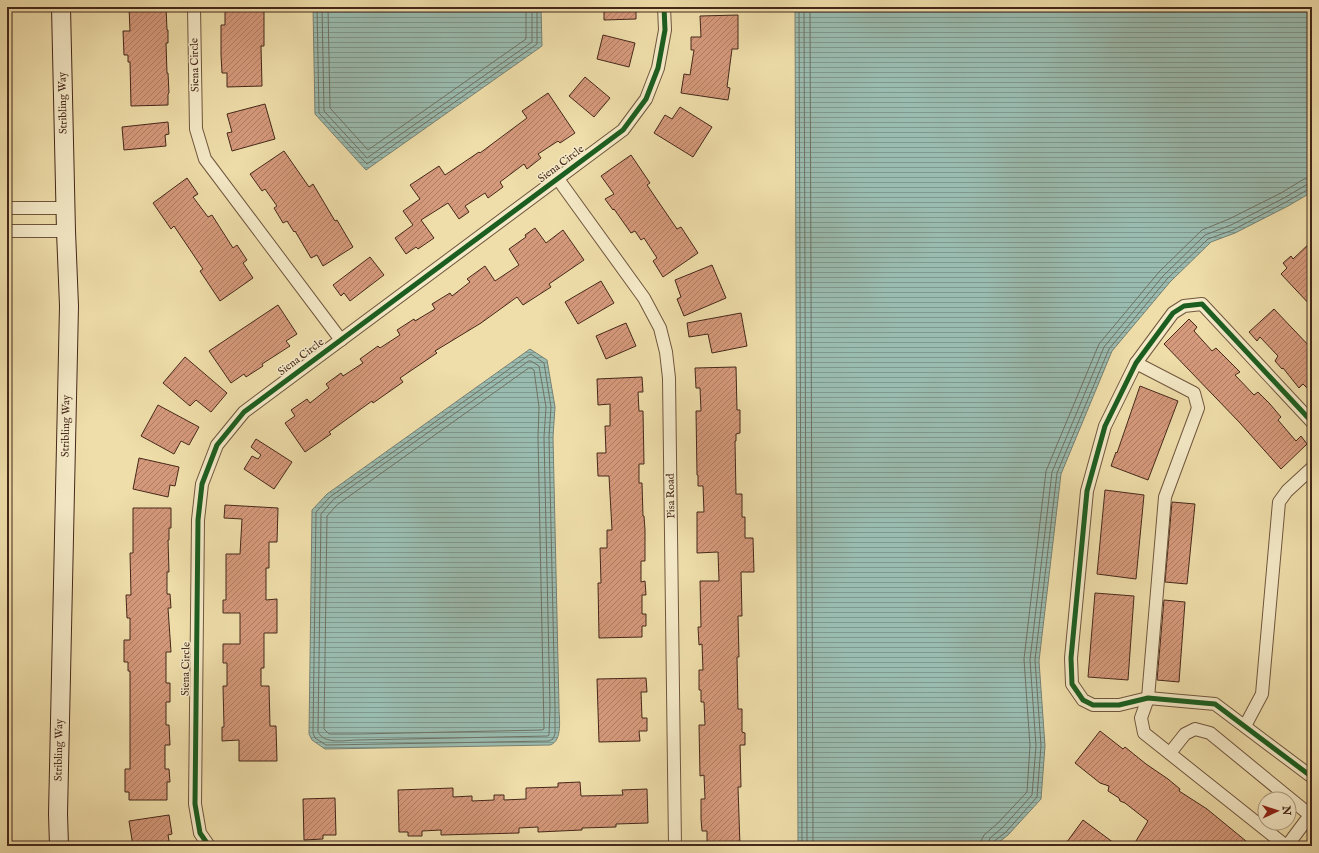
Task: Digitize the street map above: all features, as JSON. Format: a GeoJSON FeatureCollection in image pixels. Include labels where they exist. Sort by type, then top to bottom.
{"type":"FeatureCollection","features":[{"type":"Feature","properties":{"kind":"street","name":"Stribling Way"},"geometry":{"type":"LineString","coordinates":[[59,846],[58,806],[69,306],[61,7]]}},
{"type":"Feature","properties":{"kind":"street","name":"Siena Circle"},"geometry":{"type":"LineString","coordinates":[[194,7],[196,129],[205,159],[341,340]]}},
{"type":"Feature","properties":{"kind":"street","name":"Siena Circle"},"geometry":{"type":"LineString","coordinates":[[209,846],[200,833],[195,804],[198,520],[202,484],[218,445],[244,412],[623,130],[646,99],[658,68],[665,30],[664,7]]}},
{"type":"Feature","properties":{"kind":"street","name":"Pisa Road"},"geometry":{"type":"LineString","coordinates":[[558,179],[644,298],[660,328],[666,352],[669,378],[675,846]]}},
{"type":"Feature","properties":{"kind":"street"},"geometry":{"type":"LineString","coordinates":[[7,208],[66,208]]}},
{"type":"Feature","properties":{"kind":"street"},"geometry":{"type":"LineString","coordinates":[[7,231],[66,230]]}},
{"type":"Feature","properties":{"kind":"street"},"geometry":{"type":"LineString","coordinates":[[1312,422],[1202,304],[1184,306],[1173,313],[1136,363],[1105,426],[1087,491],[1071,658],[1072,684],[1083,700],[1093,705],[1119,705],[1148,698],[1215,704],[1312,777]]}},
{"type":"Feature","properties":{"kind":"street"},"geometry":{"type":"LineString","coordinates":[[1136,363],[1194,393],[1198,408],[1165,497],[1148,698],[1141,718],[1144,732],[1170,753],[1286,846],[1310,815],[1210,733],[1195,729],[1185,734],[1170,753]]}},
{"type":"Feature","properties":{"kind":"street"},"geometry":{"type":"LineString","coordinates":[[1245,726],[1262,694],[1280,502],[1287,491],[1312,468]]}},
{"type":"Feature","properties":{"kind":"water"},"geometry":{"type":"Polygon","coordinates":[[[313,7],[541,7],[542,46],[366,170],[315,114],[313,7]]]}},
{"type":"Feature","properties":{"kind":"water"},"geometry":{"type":"Polygon","coordinates":[[[795,7],[1312,7],[1312,192],[1235,233],[1211,242],[1170,282],[1112,351],[1061,474],[1039,661],[1045,746],[1041,799],[1008,835],[994,846],[798,846],[795,7]]]}},
{"type":"Feature","properties":{"kind":"water"},"geometry":{"type":"Polygon","coordinates":[[[530,349],[547,360],[555,407],[553,437],[560,723],[557,739],[550,745],[325,749],[312,740],[309,734],[312,510],[327,494],[530,349]]]}},
{"type":"Feature","properties":{"kind":"building"},"geometry":{"type":"Polygon","coordinates":[[[129,7],[166,7],[168,30],[168,43],[166,43],[169,93],[168,105],[131,106],[130,62],[128,62],[128,55],[124,55],[123,31],[130,31],[129,7]]]}},
{"type":"Feature","properties":{"kind":"building"},"geometry":{"type":"Polygon","coordinates":[[[604,7],[636,7],[636,19],[604,20],[604,7]]]}},
{"type":"Feature","properties":{"kind":"building"},"geometry":{"type":"Polygon","coordinates":[[[225,10],[264,10],[264,46],[261,46],[262,86],[227,87],[227,73],[222,73],[221,55],[221,25],[225,25],[225,10]]]}},
{"type":"Feature","properties":{"kind":"building"},"geometry":{"type":"Polygon","coordinates":[[[738,15],[738,49],[732,49],[727,87],[730,88],[728,100],[681,93],[684,74],[690,75],[694,50],[691,50],[691,37],[701,37],[700,16],[738,15]]]}},
{"type":"Feature","properties":{"kind":"building"},"geometry":{"type":"Polygon","coordinates":[[[603,35],[635,43],[629,67],[597,59],[603,35]]]}},
{"type":"Feature","properties":{"kind":"building"},"geometry":{"type":"Polygon","coordinates":[[[585,77],[610,98],[594,117],[569,96],[585,77]]]}},
{"type":"Feature","properties":{"kind":"building"},"geometry":{"type":"Polygon","coordinates":[[[548,93],[575,133],[560,143],[558,141],[538,154],[541,158],[527,169],[524,164],[500,182],[503,187],[488,198],[485,193],[465,206],[469,212],[459,219],[448,203],[421,220],[434,238],[418,249],[416,247],[406,254],[395,238],[413,225],[403,211],[420,199],[410,185],[439,166],[445,175],[479,152],[480,153],[527,118],[522,111],[548,93]]]}},
{"type":"Feature","properties":{"kind":"building"},"geometry":{"type":"Polygon","coordinates":[[[265,104],[275,139],[232,151],[227,133],[232,132],[227,114],[265,104]]]}},
{"type":"Feature","properties":{"kind":"building"},"geometry":{"type":"Polygon","coordinates":[[[680,107],[712,127],[693,157],[654,133],[665,115],[672,119],[680,107]]]}},
{"type":"Feature","properties":{"kind":"building"},"geometry":{"type":"Polygon","coordinates":[[[168,122],[169,134],[165,135],[166,146],[124,150],[122,127],[168,122]]]}},
{"type":"Feature","properties":{"kind":"building"},"geometry":{"type":"Polygon","coordinates":[[[284,151],[309,187],[313,184],[335,221],[337,220],[353,247],[323,266],[317,255],[311,258],[295,231],[294,232],[287,221],[283,223],[274,208],[277,206],[265,189],[262,191],[250,174],[284,151]]]}},
{"type":"Feature","properties":{"kind":"building"},"geometry":{"type":"Polygon","coordinates":[[[631,155],[650,183],[647,185],[677,229],[681,227],[698,253],[663,277],[653,261],[657,258],[644,238],[641,240],[635,231],[631,233],[605,199],[614,194],[601,176],[631,155]]]}},
{"type":"Feature","properties":{"kind":"building"},"geometry":{"type":"Polygon","coordinates":[[[187,178],[198,194],[193,197],[208,217],[212,215],[233,248],[237,245],[247,260],[243,263],[253,278],[220,301],[200,271],[203,269],[174,226],[171,229],[153,203],[187,178]]]}},
{"type":"Feature","properties":{"kind":"building"},"geometry":{"type":"Polygon","coordinates":[[[535,228],[546,243],[563,230],[584,260],[549,284],[551,287],[523,305],[517,297],[481,323],[435,351],[437,353],[400,378],[403,382],[373,403],[372,401],[329,432],[331,434],[305,452],[285,423],[295,416],[291,410],[307,399],[310,403],[329,388],[326,384],[341,373],[343,376],[363,363],[360,359],[378,346],[380,348],[400,335],[397,330],[414,319],[415,321],[435,309],[432,304],[450,293],[452,296],[470,282],[467,279],[485,266],[495,281],[519,265],[509,249],[526,237],[525,235],[535,228]]]}},
{"type":"Feature","properties":{"kind":"building"},"geometry":{"type":"Polygon","coordinates":[[[1312,241],[1312,307],[1281,274],[1287,268],[1283,263],[1291,256],[1293,259],[1312,241]]]}},
{"type":"Feature","properties":{"kind":"building"},"geometry":{"type":"Polygon","coordinates":[[[370,257],[384,275],[350,301],[344,293],[341,296],[333,285],[370,257]]]}},
{"type":"Feature","properties":{"kind":"building"},"geometry":{"type":"Polygon","coordinates":[[[712,265],[726,298],[684,316],[677,299],[681,297],[675,280],[712,265]]]}},
{"type":"Feature","properties":{"kind":"building"},"geometry":{"type":"Polygon","coordinates":[[[601,281],[614,303],[578,324],[565,302],[601,281]]]}},
{"type":"Feature","properties":{"kind":"building"},"geometry":{"type":"Polygon","coordinates":[[[278,305],[297,334],[286,341],[290,346],[262,364],[263,366],[246,377],[244,374],[231,383],[209,351],[278,305]]]}},
{"type":"Feature","properties":{"kind":"building"},"geometry":{"type":"Polygon","coordinates":[[[1274,309],[1312,349],[1312,393],[1303,384],[1299,388],[1283,368],[1282,369],[1275,361],[1278,356],[1260,337],[1257,341],[1249,332],[1274,309]]]}},
{"type":"Feature","properties":{"kind":"building"},"geometry":{"type":"Polygon","coordinates":[[[741,313],[747,346],[712,353],[708,334],[689,337],[687,323],[741,313]]]}},
{"type":"Feature","properties":{"kind":"building"},"geometry":{"type":"Polygon","coordinates":[[[1189,319],[1197,327],[1194,331],[1212,351],[1216,348],[1240,372],[1235,375],[1254,395],[1258,392],[1270,404],[1281,417],[1278,420],[1296,441],[1301,436],[1307,444],[1281,469],[1240,423],[1164,344],[1189,319]]]}},
{"type":"Feature","properties":{"kind":"building"},"geometry":{"type":"Polygon","coordinates":[[[626,323],[636,346],[606,359],[596,336],[626,323]]]}},
{"type":"Feature","properties":{"kind":"building"},"geometry":{"type":"Polygon","coordinates":[[[185,357],[227,393],[211,412],[196,400],[190,406],[163,383],[185,357]]]}},
{"type":"Feature","properties":{"kind":"building"},"geometry":{"type":"Polygon","coordinates":[[[736,367],[737,410],[740,410],[740,433],[736,434],[735,441],[736,494],[742,494],[742,517],[745,517],[745,538],[753,538],[754,572],[741,572],[742,616],[738,616],[738,709],[742,709],[742,732],[745,733],[745,745],[740,745],[741,787],[738,787],[740,846],[707,846],[707,831],[702,831],[701,819],[701,799],[705,799],[704,775],[700,776],[699,725],[705,725],[704,702],[701,702],[701,690],[699,690],[699,670],[703,670],[702,644],[699,645],[698,627],[701,627],[700,581],[719,581],[718,552],[697,553],[697,512],[704,512],[703,486],[698,486],[697,475],[696,411],[701,411],[700,388],[696,388],[695,368],[736,367]]]}},
{"type":"Feature","properties":{"kind":"building"},"geometry":{"type":"Polygon","coordinates":[[[642,377],[643,392],[638,392],[639,411],[643,411],[644,464],[639,464],[639,483],[642,483],[645,530],[645,561],[641,561],[641,582],[645,581],[646,595],[642,595],[642,614],[646,614],[646,626],[642,626],[642,637],[599,638],[598,583],[601,583],[600,548],[607,548],[607,530],[612,530],[609,476],[598,476],[597,453],[606,453],[605,426],[610,426],[610,404],[598,405],[597,379],[642,377]]]}},
{"type":"Feature","properties":{"kind":"building"},"geometry":{"type":"Polygon","coordinates":[[[1140,386],[1178,401],[1148,480],[1111,466],[1116,452],[1117,453],[1140,386]]]}},
{"type":"Feature","properties":{"kind":"building"},"geometry":{"type":"Polygon","coordinates":[[[158,405],[199,427],[189,445],[181,441],[174,454],[141,436],[158,405]]]}},
{"type":"Feature","properties":{"kind":"building"},"geometry":{"type":"Polygon","coordinates":[[[256,439],[292,462],[274,489],[244,469],[252,456],[258,459],[261,455],[251,447],[256,439]]]}},
{"type":"Feature","properties":{"kind":"building"},"geometry":{"type":"Polygon","coordinates":[[[139,458],[179,467],[175,486],[170,485],[168,497],[133,489],[139,458]]]}},
{"type":"Feature","properties":{"kind":"building"},"geometry":{"type":"Polygon","coordinates":[[[1105,490],[1144,495],[1136,579],[1097,574],[1105,490]]]}},
{"type":"Feature","properties":{"kind":"building"},"geometry":{"type":"Polygon","coordinates":[[[1172,502],[1195,504],[1187,584],[1165,582],[1172,502]]]}},
{"type":"Feature","properties":{"kind":"building"},"geometry":{"type":"Polygon","coordinates":[[[225,505],[278,508],[277,542],[269,542],[269,568],[266,568],[266,600],[277,599],[277,633],[264,633],[264,668],[261,668],[261,686],[269,686],[270,726],[276,726],[277,761],[239,761],[239,740],[222,741],[222,727],[224,727],[223,686],[227,686],[227,663],[223,663],[223,644],[240,644],[240,613],[223,613],[223,600],[226,600],[226,554],[240,554],[242,519],[224,518],[225,505]]]}},
{"type":"Feature","properties":{"kind":"building"},"geometry":{"type":"Polygon","coordinates":[[[133,508],[171,508],[171,528],[169,528],[168,540],[169,572],[167,572],[167,594],[170,594],[171,608],[168,608],[171,652],[166,652],[166,683],[170,683],[170,702],[166,702],[166,725],[169,725],[170,745],[165,745],[165,769],[169,769],[170,782],[167,782],[167,800],[129,800],[129,792],[125,792],[125,769],[130,769],[130,671],[128,671],[128,662],[124,662],[124,640],[130,640],[130,618],[127,618],[126,595],[131,595],[130,553],[133,553],[133,508]]]}},
{"type":"Feature","properties":{"kind":"building"},"geometry":{"type":"Polygon","coordinates":[[[1095,593],[1134,596],[1128,680],[1088,677],[1095,593]]]}},
{"type":"Feature","properties":{"kind":"building"},"geometry":{"type":"Polygon","coordinates":[[[1164,600],[1185,602],[1179,682],[1157,680],[1164,600]]]}},
{"type":"Feature","properties":{"kind":"building"},"geometry":{"type":"Polygon","coordinates":[[[646,678],[647,692],[641,692],[642,718],[647,718],[647,731],[639,731],[640,741],[599,742],[597,679],[646,678]]]}},
{"type":"Feature","properties":{"kind":"building"},"geometry":{"type":"Polygon","coordinates":[[[1100,731],[1123,749],[1125,747],[1168,779],[1180,789],[1179,791],[1207,809],[1252,846],[1133,846],[1148,821],[1108,791],[1109,786],[1100,783],[1075,763],[1100,731]]]}},
{"type":"Feature","properties":{"kind":"building"},"geometry":{"type":"Polygon","coordinates":[[[580,782],[581,796],[623,795],[622,790],[647,789],[648,823],[616,824],[616,827],[538,832],[538,827],[519,828],[519,833],[441,835],[441,830],[422,831],[422,836],[408,836],[408,832],[399,832],[398,790],[453,788],[453,797],[472,796],[472,801],[494,800],[494,795],[504,795],[504,800],[526,799],[526,788],[558,787],[558,783],[580,782]]]}},
{"type":"Feature","properties":{"kind":"building"},"geometry":{"type":"Polygon","coordinates":[[[335,798],[336,835],[323,835],[323,839],[304,840],[303,799],[335,798]]]}},
{"type":"Feature","properties":{"kind":"building"},"geometry":{"type":"Polygon","coordinates":[[[169,815],[172,834],[168,835],[170,846],[133,846],[129,821],[169,815]]]}},
{"type":"Feature","properties":{"kind":"building"},"geometry":{"type":"Polygon","coordinates":[[[1083,820],[1118,846],[1064,846],[1083,820]]]}},
{"type":"Feature","properties":{"kind":"cycle path"},"geometry":{"type":"LineString","coordinates":[[209,846],[200,833],[195,804],[198,520],[202,484],[217,445],[244,412],[623,130],[646,99],[658,68],[665,30],[664,7]]}},
{"type":"Feature","properties":{"kind":"cycle path"},"geometry":{"type":"LineString","coordinates":[[1312,422],[1202,304],[1184,306],[1173,313],[1136,363],[1105,426],[1087,491],[1071,658],[1072,684],[1083,700],[1093,705],[1119,705],[1148,698],[1215,704],[1312,777]]}}]}
